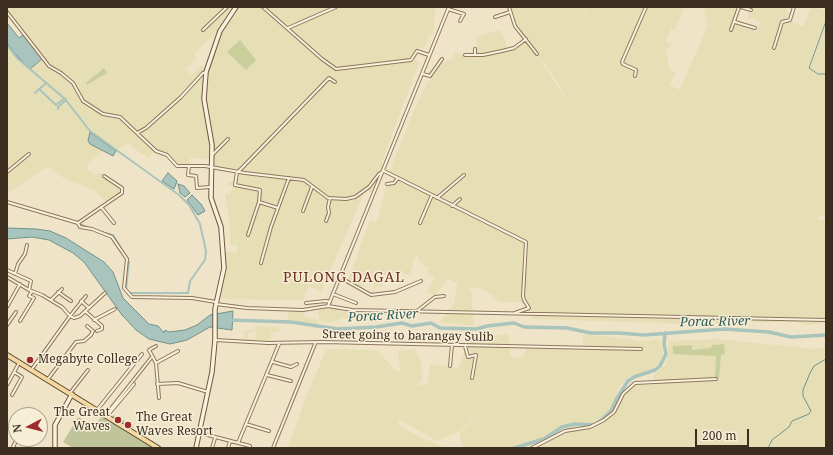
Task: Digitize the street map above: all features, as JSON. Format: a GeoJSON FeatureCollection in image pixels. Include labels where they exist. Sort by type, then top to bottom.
{"type":"FeatureCollection","features":[{"type":"Feature","properties":{"kind":"main road"},"geometry":{"type":"LineString","coordinates":[[7,355],[71,393],[158,448]]}},
{"type":"Feature","properties":{"kind":"street"},"geometry":{"type":"LineString","coordinates":[[203,30],[227,7]]}},
{"type":"Feature","properties":{"kind":"street"},"geometry":{"type":"LineString","coordinates":[[196,448],[208,392],[215,340],[215,310],[224,268],[221,227],[213,209],[210,187],[210,128],[204,98],[206,72],[220,31],[236,7]]}},
{"type":"Feature","properties":{"kind":"street"},"geometry":{"type":"LineString","coordinates":[[263,7],[322,59],[336,69],[411,60],[417,51],[429,55]]}},
{"type":"Feature","properties":{"kind":"street"},"geometry":{"type":"LineString","coordinates":[[288,28],[336,7]]}},
{"type":"Feature","properties":{"kind":"street"},"geometry":{"type":"LineString","coordinates":[[509,7],[515,26],[537,54]]}},
{"type":"Feature","properties":{"kind":"street"},"geometry":{"type":"LineString","coordinates":[[635,76],[637,71],[623,64],[622,62],[646,7]]}},
{"type":"Feature","properties":{"kind":"street"},"geometry":{"type":"LineString","coordinates":[[731,30],[740,7],[751,10]]}},
{"type":"Feature","properties":{"kind":"street"},"geometry":{"type":"LineString","coordinates":[[774,48],[782,22],[789,20],[794,7]]}},
{"type":"Feature","properties":{"kind":"street"},"geometry":{"type":"LineString","coordinates":[[328,306],[384,171],[448,8],[464,14],[460,21]]}},
{"type":"Feature","properties":{"kind":"street"},"geometry":{"type":"LineString","coordinates":[[7,12],[49,66],[61,73],[73,83],[83,101],[103,114],[120,117],[156,151],[167,155],[177,166],[210,167],[304,180],[312,187],[330,198],[346,199],[355,197],[384,171]]}},
{"type":"Feature","properties":{"kind":"street"},"geometry":{"type":"LineString","coordinates":[[495,17],[510,12]]}},
{"type":"Feature","properties":{"kind":"street"},"geometry":{"type":"LineString","coordinates":[[734,22],[755,28]]}},
{"type":"Feature","properties":{"kind":"street"},"geometry":{"type":"LineString","coordinates":[[465,55],[476,55],[514,48],[526,39]]}},
{"type":"Feature","properties":{"kind":"street"},"geometry":{"type":"LineString","coordinates":[[475,49],[476,55]]}},
{"type":"Feature","properties":{"kind":"street"},"geometry":{"type":"LineString","coordinates":[[422,74],[430,76],[442,59]]}},
{"type":"Feature","properties":{"kind":"street"},"geometry":{"type":"LineString","coordinates":[[137,133],[146,128],[181,97],[202,73],[206,72]]}},
{"type":"Feature","properties":{"kind":"street"},"geometry":{"type":"LineString","coordinates":[[248,235],[259,202],[260,190],[235,185],[238,172],[329,78],[335,82]]}},
{"type":"Feature","properties":{"kind":"street"},"geometry":{"type":"LineString","coordinates":[[211,156],[228,139]]}},
{"type":"Feature","properties":{"kind":"street"},"geometry":{"type":"LineString","coordinates":[[7,172],[29,154]]}},
{"type":"Feature","properties":{"kind":"street"},"geometry":{"type":"LineString","coordinates":[[189,166],[188,175],[196,176],[197,188],[210,187]]}},
{"type":"Feature","properties":{"kind":"street"},"geometry":{"type":"LineString","coordinates":[[384,171],[526,242],[523,296],[529,308],[515,313]]}},
{"type":"Feature","properties":{"kind":"street"},"geometry":{"type":"LineString","coordinates":[[437,198],[464,174]]}},
{"type":"Feature","properties":{"kind":"street"},"geometry":{"type":"LineString","coordinates":[[78,223],[113,200],[123,190],[104,176]]}},
{"type":"Feature","properties":{"kind":"street"},"geometry":{"type":"LineString","coordinates":[[261,263],[289,178]]}},
{"type":"Feature","properties":{"kind":"street"},"geometry":{"type":"LineString","coordinates":[[387,184],[394,183],[398,178]]}},
{"type":"Feature","properties":{"kind":"street"},"geometry":{"type":"LineString","coordinates":[[303,212],[312,187]]}},
{"type":"Feature","properties":{"kind":"street"},"geometry":{"type":"LineString","coordinates":[[420,222],[432,195]]}},
{"type":"Feature","properties":{"kind":"street"},"geometry":{"type":"LineString","coordinates":[[326,221],[329,213],[328,208],[330,198]]}},
{"type":"Feature","properties":{"kind":"street"},"geometry":{"type":"LineString","coordinates":[[452,206],[460,199]]}},
{"type":"Feature","properties":{"kind":"street"},"geometry":{"type":"LineString","coordinates":[[7,202],[78,223],[80,227],[102,232],[114,240],[127,259],[124,288],[127,294],[132,297],[192,298],[247,308],[303,310],[328,306],[352,310],[826,320]]}},
{"type":"Feature","properties":{"kind":"street"},"geometry":{"type":"LineString","coordinates":[[259,202],[278,208]]}},
{"type":"Feature","properties":{"kind":"street"},"geometry":{"type":"LineString","coordinates":[[101,207],[114,223]]}},
{"type":"Feature","properties":{"kind":"street"},"geometry":{"type":"LineString","coordinates":[[15,274],[18,264],[25,254],[27,245]]}},
{"type":"Feature","properties":{"kind":"street"},"geometry":{"type":"LineString","coordinates":[[7,270],[32,282],[29,296],[34,298],[20,321]]}},
{"type":"Feature","properties":{"kind":"street"},"geometry":{"type":"LineString","coordinates":[[7,278],[30,291],[52,300],[74,318],[80,316],[105,293]]}},
{"type":"Feature","properties":{"kind":"street"},"geometry":{"type":"LineString","coordinates":[[340,278],[371,295],[393,293],[421,281]]}},
{"type":"Feature","properties":{"kind":"street"},"geometry":{"type":"LineString","coordinates":[[7,307],[20,284]]}},
{"type":"Feature","properties":{"kind":"street"},"geometry":{"type":"LineString","coordinates":[[52,300],[62,289]]}},
{"type":"Feature","properties":{"kind":"street"},"geometry":{"type":"LineString","coordinates":[[58,292],[71,301]]}},
{"type":"Feature","properties":{"kind":"street"},"geometry":{"type":"LineString","coordinates":[[334,294],[356,302]]}},
{"type":"Feature","properties":{"kind":"street"},"geometry":{"type":"LineString","coordinates":[[31,370],[86,296]]}},
{"type":"Feature","properties":{"kind":"street"},"geometry":{"type":"LineString","coordinates":[[416,311],[435,297],[444,296]]}},
{"type":"Feature","properties":{"kind":"street"},"geometry":{"type":"LineString","coordinates":[[81,302],[89,308]]}},
{"type":"Feature","properties":{"kind":"street"},"geometry":{"type":"LineString","coordinates":[[306,303],[330,302]]}},
{"type":"Feature","properties":{"kind":"street"},"geometry":{"type":"LineString","coordinates":[[94,320],[115,309]]}},
{"type":"Feature","properties":{"kind":"street"},"geometry":{"type":"LineString","coordinates":[[85,311],[102,327],[97,331]]}},
{"type":"Feature","properties":{"kind":"street"},"geometry":{"type":"LineString","coordinates":[[7,325],[16,312]]}},
{"type":"Feature","properties":{"kind":"street"},"geometry":{"type":"LineString","coordinates":[[48,380],[76,342],[84,341],[91,335],[93,331],[87,326]]}},
{"type":"Feature","properties":{"kind":"street","name":"Street going to barangay Sulib"},"geometry":{"type":"LineString","coordinates":[[215,340],[279,344],[315,344],[323,342],[524,346],[590,350],[641,349]]}},
{"type":"Feature","properties":{"kind":"street"},"geometry":{"type":"LineString","coordinates":[[238,443],[273,362],[279,344]]}},
{"type":"Feature","properties":{"kind":"street"},"geometry":{"type":"LineString","coordinates":[[273,448],[315,344]]}},
{"type":"Feature","properties":{"kind":"street"},"geometry":{"type":"LineString","coordinates":[[450,366],[452,345]]}},
{"type":"Feature","properties":{"kind":"street"},"geometry":{"type":"LineString","coordinates":[[465,345],[468,356],[476,355],[472,378]]}},
{"type":"Feature","properties":{"kind":"street"},"geometry":{"type":"LineString","coordinates":[[156,346],[149,350],[156,364],[159,398]]}},
{"type":"Feature","properties":{"kind":"street"},"geometry":{"type":"LineString","coordinates":[[156,364],[178,351]]}},
{"type":"Feature","properties":{"kind":"street"},"geometry":{"type":"LineString","coordinates":[[97,410],[142,354]]}},
{"type":"Feature","properties":{"kind":"street"},"geometry":{"type":"LineString","coordinates":[[106,416],[151,358]]}},
{"type":"Feature","properties":{"kind":"street"},"geometry":{"type":"LineString","coordinates":[[7,385],[19,362]]}},
{"type":"Feature","properties":{"kind":"street"},"geometry":{"type":"LineString","coordinates":[[273,362],[291,367],[297,364]]}},
{"type":"Feature","properties":{"kind":"street"},"geometry":{"type":"LineString","coordinates":[[55,448],[55,426],[71,393],[88,370]]}},
{"type":"Feature","properties":{"kind":"street"},"geometry":{"type":"LineString","coordinates":[[12,395],[22,377],[14,372]]}},
{"type":"Feature","properties":{"kind":"street"},"geometry":{"type":"LineString","coordinates":[[267,375],[291,381]]}},
{"type":"Feature","properties":{"kind":"street"},"geometry":{"type":"LineString","coordinates":[[532,448],[565,431],[590,427],[604,420],[614,412],[623,394],[635,383],[716,379]]}},
{"type":"Feature","properties":{"kind":"street"},"geometry":{"type":"LineString","coordinates":[[158,384],[171,382],[208,392]]}},
{"type":"Feature","properties":{"kind":"street"},"geometry":{"type":"LineString","coordinates":[[106,416],[134,384]]}},
{"type":"Feature","properties":{"kind":"street"},"geometry":{"type":"LineString","coordinates":[[246,424],[269,432]]}},
{"type":"Feature","properties":{"kind":"street"},"geometry":{"type":"LineString","coordinates":[[200,433],[250,446],[249,448]]}},
{"type":"Feature","properties":{"kind":"street"},"geometry":{"type":"LineString","coordinates":[[212,448],[215,437]]}},
{"type":"Feature","properties":{"kind":"street"},"geometry":{"type":"LineString","coordinates":[[228,448],[230,441]]}},
{"type":"Feature","properties":{"kind":"shaded area"},"geometry":{"type":"Polygon","coordinates":[[[7,7],[234,7],[227,14],[218,31],[194,54],[197,58],[186,69],[192,75],[201,65],[206,72],[203,108],[209,129],[209,159],[190,158],[189,165],[178,165],[172,162],[168,154],[159,152],[120,117],[113,116],[124,121],[155,151],[149,158],[133,148],[129,143],[117,150],[90,131],[66,99],[30,69],[42,59],[31,41],[7,11],[7,7]]]}},
{"type":"Feature","properties":{"kind":"shaded area"},"geometry":{"type":"Polygon","coordinates":[[[236,7],[444,7],[435,9],[433,34],[428,37],[424,48],[417,48],[416,59],[338,70],[329,65],[338,71],[415,61],[419,63],[382,161],[383,165],[374,192],[369,192],[366,188],[355,196],[346,199],[329,197],[304,180],[246,173],[212,165],[212,128],[206,102],[207,75],[221,32],[236,7]]]}},
{"type":"Feature","properties":{"kind":"shaded area"},"geometry":{"type":"Polygon","coordinates":[[[509,7],[587,7],[580,27],[588,7],[685,7],[675,30],[671,29],[666,42],[672,44],[666,52],[670,69],[675,73],[670,85],[680,90],[708,25],[703,7],[739,7],[732,30],[735,23],[754,29],[754,31],[757,32],[760,22],[748,18],[751,9],[743,7],[787,7],[786,11],[792,13],[790,21],[803,27],[811,7],[826,11],[826,18],[808,68],[818,75],[826,75],[826,216],[818,216],[817,219],[826,221],[826,323],[805,325],[798,322],[687,324],[533,319],[521,302],[499,302],[491,294],[480,288],[466,288],[471,290],[474,326],[440,322],[454,303],[458,283],[447,279],[435,295],[427,292],[435,277],[428,275],[429,268],[422,265],[416,254],[410,274],[390,271],[389,276],[384,275],[381,287],[375,286],[374,293],[372,293],[374,284],[365,282],[362,288],[348,281],[370,220],[377,222],[387,182],[392,183],[394,178],[388,175],[415,108],[436,66],[452,59],[455,53],[475,56],[475,47],[478,46],[476,37],[500,30],[509,51],[527,41],[572,107],[554,77],[516,26],[509,7]]]}},
{"type":"Feature","properties":{"kind":"shaded area"},"geometry":{"type":"Polygon","coordinates":[[[826,24],[826,51],[823,55],[826,56],[826,73],[819,73],[810,68],[826,24]]]}},
{"type":"Feature","properties":{"kind":"shaded area"},"geometry":{"type":"Polygon","coordinates":[[[7,46],[16,58],[45,83],[34,93],[46,83],[65,100],[90,132],[88,141],[90,144],[103,151],[88,164],[87,169],[96,176],[99,172],[121,188],[123,191],[115,198],[106,202],[95,190],[66,180],[48,166],[7,194],[7,46]]]}},
{"type":"Feature","properties":{"kind":"shaded area"},"geometry":{"type":"Polygon","coordinates":[[[236,173],[304,181],[328,198],[346,200],[355,197],[366,189],[321,291],[308,286],[303,300],[221,299],[225,268],[225,252],[237,253],[237,245],[231,246],[229,217],[225,195],[230,194],[233,186],[227,185],[228,182],[234,182],[236,173]]]}},
{"type":"Feature","properties":{"kind":"shaded area"},"geometry":{"type":"Polygon","coordinates":[[[330,306],[338,307],[343,312],[350,312],[351,316],[357,315],[358,312],[364,317],[368,315],[372,317],[371,320],[349,320],[343,317],[337,321],[322,323],[319,319],[318,308],[330,306]]]}},
{"type":"Feature","properties":{"kind":"shaded area"},"geometry":{"type":"Polygon","coordinates":[[[289,310],[303,311],[304,316],[318,320],[319,324],[313,325],[287,319],[289,310]]]}},
{"type":"Feature","properties":{"kind":"shaded area"},"geometry":{"type":"Polygon","coordinates":[[[255,326],[278,327],[280,331],[271,332],[271,343],[245,342],[244,331],[254,330],[254,332],[248,333],[248,339],[257,339],[255,326]]]}},
{"type":"Feature","properties":{"kind":"shaded area"},"geometry":{"type":"Polygon","coordinates":[[[509,334],[510,356],[513,358],[523,357],[527,349],[538,347],[583,350],[583,334],[645,341],[660,339],[663,354],[659,365],[634,376],[633,374],[619,386],[612,409],[633,385],[653,385],[654,375],[667,363],[669,341],[718,339],[815,349],[826,347],[826,448],[463,448],[459,434],[509,383],[459,432],[437,441],[400,420],[398,423],[410,432],[446,448],[288,448],[304,403],[325,352],[328,349],[377,350],[395,370],[400,372],[398,351],[415,349],[419,359],[421,360],[422,381],[419,382],[419,386],[428,383],[430,364],[458,368],[470,339],[509,334]]]}},
{"type":"Feature","properties":{"kind":"green space"},"geometry":{"type":"Polygon","coordinates":[[[240,40],[256,60],[246,70],[227,52],[240,40]]]}},
{"type":"Feature","properties":{"kind":"green space"},"geometry":{"type":"Polygon","coordinates":[[[104,68],[107,73],[87,85],[86,83],[104,68]]]}},
{"type":"Feature","properties":{"kind":"green space"},"geometry":{"type":"Polygon","coordinates":[[[724,344],[725,354],[721,355],[719,378],[715,377],[716,356],[673,354],[673,346],[692,345],[692,350],[711,348],[712,345],[724,344]]]}},
{"type":"Feature","properties":{"kind":"green space"},"geometry":{"type":"Polygon","coordinates":[[[102,415],[153,448],[73,448],[63,442],[78,417],[94,427],[102,415]]]}},
{"type":"Feature","properties":{"kind":"green space"},"geometry":{"type":"Polygon","coordinates":[[[114,415],[134,425],[131,430],[112,418],[114,415]]]}},
{"type":"Feature","properties":{"kind":"water"},"geometry":{"type":"Polygon","coordinates":[[[7,23],[19,38],[23,35],[42,59],[30,69],[14,53],[7,43],[7,23]]]}},
{"type":"Feature","properties":{"kind":"water"},"geometry":{"type":"Polygon","coordinates":[[[90,132],[116,151],[113,156],[90,144],[88,141],[90,132]]]}},
{"type":"Feature","properties":{"kind":"water"},"geometry":{"type":"Polygon","coordinates":[[[168,173],[177,181],[174,189],[162,181],[168,173]]]}},
{"type":"Feature","properties":{"kind":"water"},"geometry":{"type":"Polygon","coordinates":[[[178,184],[184,186],[190,193],[185,197],[180,193],[178,184]]]}},
{"type":"Feature","properties":{"kind":"water"},"geometry":{"type":"Polygon","coordinates":[[[192,195],[201,204],[205,211],[198,215],[187,200],[192,195]]]}},
{"type":"Feature","properties":{"kind":"water"},"geometry":{"type":"Polygon","coordinates":[[[7,228],[50,231],[66,238],[104,262],[113,272],[123,298],[149,324],[158,326],[164,333],[165,330],[169,332],[185,330],[197,325],[210,315],[233,311],[232,330],[210,327],[187,340],[170,344],[149,339],[136,330],[122,315],[84,262],[73,253],[49,240],[32,237],[7,239],[7,228]]]}},
{"type":"Feature","properties":{"kind":"waterway"},"geometry":{"type":"LineString","coordinates":[[826,21],[809,68],[818,74],[826,74]]}},
{"type":"Feature","properties":{"kind":"waterway"},"geometry":{"type":"LineString","coordinates":[[7,45],[17,58],[65,99],[90,131],[179,195],[189,205],[200,224],[206,251],[205,260],[190,281],[188,293],[129,293]]}},
{"type":"Feature","properties":{"kind":"waterway"},"geometry":{"type":"LineString","coordinates":[[35,93],[46,83]]}},
{"type":"Feature","properties":{"kind":"waterway"},"geometry":{"type":"LineString","coordinates":[[39,89],[56,105],[65,98]]}},
{"type":"Feature","properties":{"kind":"waterway"},"geometry":{"type":"LineString","coordinates":[[58,109],[58,107],[66,100]]}},
{"type":"Feature","properties":{"kind":"waterway"},"geometry":{"type":"LineString","coordinates":[[7,203],[33,211]]}},
{"type":"Feature","properties":{"kind":"waterway"},"geometry":{"type":"LineString","coordinates":[[80,224],[90,228]]}},
{"type":"Feature","properties":{"kind":"waterway"},"geometry":{"type":"LineString","coordinates":[[97,230],[113,235]]}},
{"type":"Feature","properties":{"kind":"waterway"},"geometry":{"type":"LineString","coordinates":[[113,235],[121,248]]}},
{"type":"Feature","properties":{"kind":"waterway"},"geometry":{"type":"LineString","coordinates":[[126,289],[129,262],[127,259]]}},
{"type":"Feature","properties":{"kind":"waterway","name":"Porac River"},"geometry":{"type":"LineString","coordinates":[[229,320],[291,322],[338,329],[376,327],[402,323],[412,326],[431,323],[440,328],[477,329],[487,326],[514,323],[524,327],[567,328],[591,333],[644,335],[724,329],[769,332],[791,337],[826,335]]}},
{"type":"Feature","properties":{"kind":"waterway"},"geometry":{"type":"LineString","coordinates":[[514,448],[544,439],[562,427],[575,424],[594,425],[598,423],[611,411],[628,381],[634,377],[655,370],[660,366],[666,354],[664,344],[665,333]]}},
{"type":"Feature","properties":{"kind":"waterway"},"geometry":{"type":"LineString","coordinates":[[768,448],[772,440],[789,427],[792,421],[809,414],[811,411],[803,396],[803,390],[814,366],[826,359]]}},
{"type":"Feature","properties":{"kind":"place","name":"Megabyte College"},"geometry":{"type":"Point","coordinates":[30,360]}},
{"type":"Feature","properties":{"kind":"place","name":"The Great Waves"},"geometry":{"type":"Point","coordinates":[118,420]}},
{"type":"Feature","properties":{"kind":"place","name":"The Great Waves Resort"},"geometry":{"type":"Point","coordinates":[128,425]}},
{"type":"Feature","properties":{"kind":"district","name":"PULONG DAGAL"},"geometry":{"type":"Point","coordinates":[344,278]}}]}
